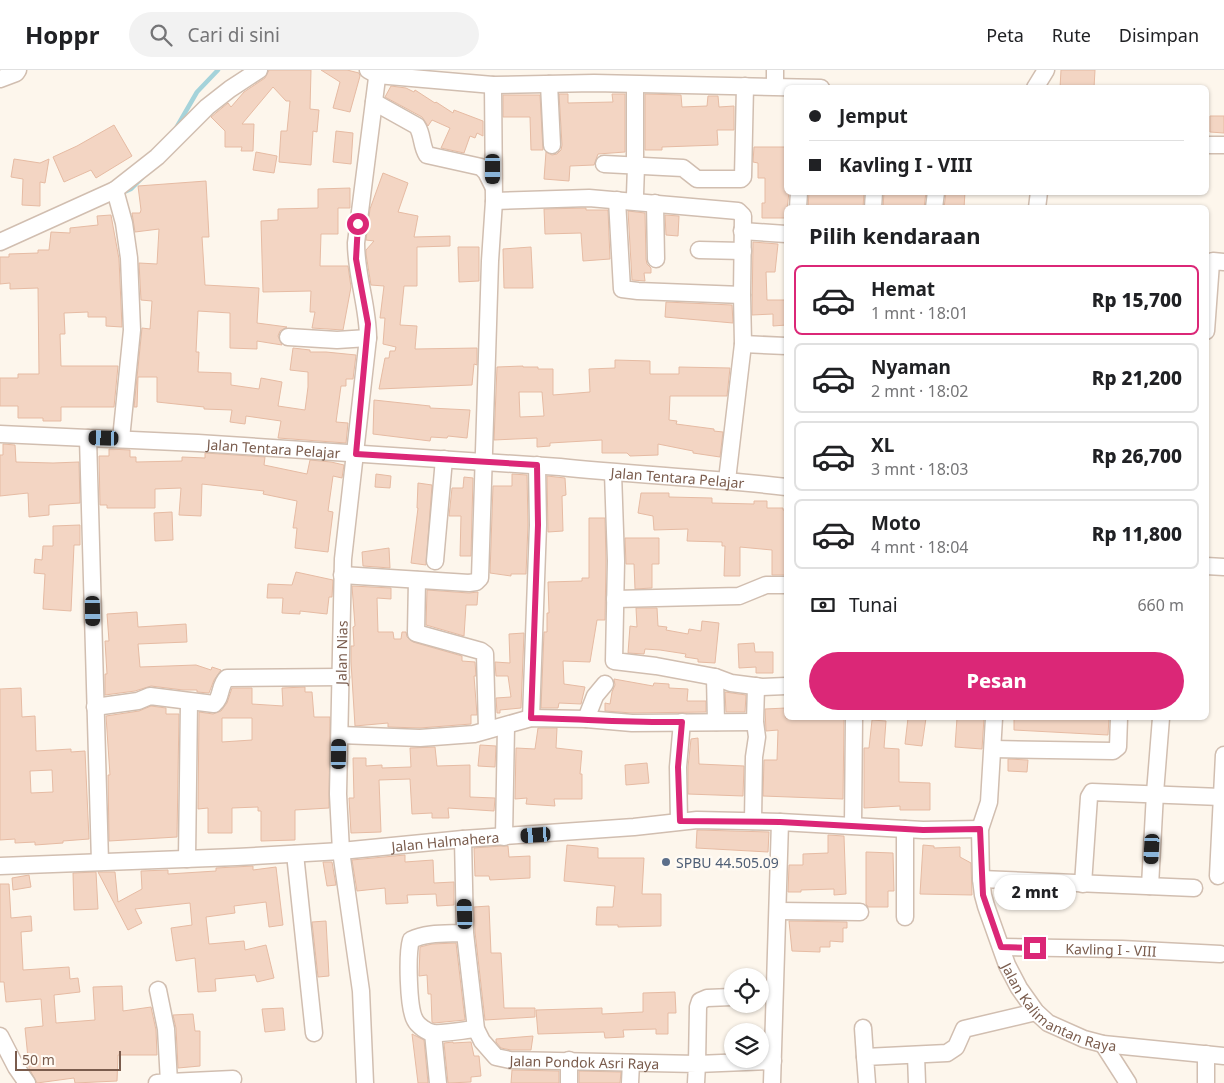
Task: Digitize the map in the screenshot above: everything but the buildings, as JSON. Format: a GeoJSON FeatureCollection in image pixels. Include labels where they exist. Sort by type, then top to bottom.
{"type":"FeatureCollection","features":[{"type":"Feature","properties":{"kind":"street"},"geometry":{"type":"LineString","coordinates":[[0,79],[16,73],[18,70]]}},
{"type":"Feature","properties":{"kind":"street"},"geometry":{"type":"LineString","coordinates":[[0,242],[115,190],[157,157],[207,107],[259,70]]}},
{"type":"Feature","properties":{"kind":"street"},"geometry":{"type":"LineString","coordinates":[[1036,85],[1046,70]]}},
{"type":"Feature","properties":{"kind":"street"},"geometry":{"type":"LineString","coordinates":[[1046,70],[1046,85]]}},
{"type":"Feature","properties":{"kind":"street"},"geometry":{"type":"LineString","coordinates":[[374,72],[493,85],[530,77],[549,84],[594,77],[635,85],[714,78],[745,86],[775,78],[803,85]]}},
{"type":"Feature","properties":{"kind":"street","name":"Jalan Nias"},"geometry":{"type":"LineString","coordinates":[[365,1083],[361,991],[341,851],[338,794],[342,575],[368,338],[368,324],[358,272],[356,243],[374,102],[374,72]]}},
{"type":"Feature","properties":{"kind":"street"},"geometry":{"type":"LineString","coordinates":[[549,84],[552,145]]}},
{"type":"Feature","properties":{"kind":"street"},"geometry":{"type":"LineString","coordinates":[[342,575],[469,583],[479,580],[493,194],[493,85]]}},
{"type":"Feature","properties":{"kind":"street"},"geometry":{"type":"LineString","coordinates":[[635,85],[635,195]]}},
{"type":"Feature","properties":{"kind":"street"},"geometry":{"type":"LineString","coordinates":[[604,164],[636,161],[683,168],[697,179],[741,180],[743,177],[745,86]]}},
{"type":"Feature","properties":{"kind":"street"},"geometry":{"type":"LineString","coordinates":[[374,102],[417,126],[427,154],[481,167],[486,172],[493,194]]}},
{"type":"Feature","properties":{"kind":"street"},"geometry":{"type":"LineString","coordinates":[[1209,145],[1224,146]]}},
{"type":"Feature","properties":{"kind":"street"},"geometry":{"type":"LineString","coordinates":[[115,190],[124,223],[129,258],[132,330],[121,439]]}},
{"type":"Feature","properties":{"kind":"street"},"geometry":{"type":"LineString","coordinates":[[493,194],[589,198],[738,210],[743,216],[742,294],[744,344],[727,480]]}},
{"type":"Feature","properties":{"kind":"street"},"geometry":{"type":"LineString","coordinates":[[617,200],[622,289],[742,294]]}},
{"type":"Feature","properties":{"kind":"street"},"geometry":{"type":"LineString","coordinates":[[655,203],[656,259]]}},
{"type":"Feature","properties":{"kind":"street"},"geometry":{"type":"LineString","coordinates":[[742,231],[784,234]]}},
{"type":"Feature","properties":{"kind":"street"},"geometry":{"type":"LineString","coordinates":[[699,250],[743,251]]}},
{"type":"Feature","properties":{"kind":"street"},"geometry":{"type":"LineString","coordinates":[[1209,290],[1211,263],[1213,261],[1224,262]]}},
{"type":"Feature","properties":{"kind":"street"},"geometry":{"type":"LineString","coordinates":[[288,337],[337,340],[368,338]]}},
{"type":"Feature","properties":{"kind":"street"},"geometry":{"type":"LineString","coordinates":[[744,344],[784,346]]}},
{"type":"Feature","properties":{"kind":"street","name":"Jalan Tentara Pelajar"},"geometry":{"type":"LineString","coordinates":[[0,434],[121,439],[537,465],[727,480],[784,487]]}},
{"type":"Feature","properties":{"kind":"street"},"geometry":{"type":"LineString","coordinates":[[88,438],[100,862]]}},
{"type":"Feature","properties":{"kind":"street"},"geometry":{"type":"LineString","coordinates":[[435,561],[444,459]]}},
{"type":"Feature","properties":{"kind":"street"},"geometry":{"type":"LineString","coordinates":[[531,718],[538,525],[537,465]]}},
{"type":"Feature","properties":{"kind":"street"},"geometry":{"type":"LineString","coordinates":[[613,472],[616,561],[614,661],[656,666],[756,686],[784,686]]}},
{"type":"Feature","properties":{"kind":"street"},"geometry":{"type":"LineString","coordinates":[[1209,566],[1224,567]]}},
{"type":"Feature","properties":{"kind":"street"},"geometry":{"type":"LineString","coordinates":[[417,580],[416,633],[481,651],[485,654],[487,730]]}},
{"type":"Feature","properties":{"kind":"street"},"geometry":{"type":"LineString","coordinates":[[615,598],[739,596],[766,585],[784,585]]}},
{"type":"Feature","properties":{"kind":"street"},"geometry":{"type":"LineString","coordinates":[[95,707],[138,702],[150,696],[216,704],[223,682],[227,678],[341,677]]}},
{"type":"Feature","properties":{"kind":"street"},"geometry":{"type":"LineString","coordinates":[[714,677],[716,722]]}},
{"type":"Feature","properties":{"kind":"street"},"geometry":{"type":"LineString","coordinates":[[586,719],[595,696],[606,684]]}},
{"type":"Feature","properties":{"kind":"street"},"geometry":{"type":"LineString","coordinates":[[753,821],[756,686]]}},
{"type":"Feature","properties":{"kind":"street"},"geometry":{"type":"LineString","coordinates":[[187,859],[189,702]]}},
{"type":"Feature","properties":{"kind":"street"},"geometry":{"type":"LineString","coordinates":[[340,735],[420,738],[474,734],[531,718],[586,719],[632,723],[755,722]]}},
{"type":"Feature","properties":{"kind":"street"},"geometry":{"type":"LineString","coordinates":[[853,825],[854,720]]}},
{"type":"Feature","properties":{"kind":"street"},"geometry":{"type":"LineString","coordinates":[[980,829],[989,802],[994,720]]}},
{"type":"Feature","properties":{"kind":"street"},"geometry":{"type":"LineString","coordinates":[[993,749],[1113,751],[1118,747],[1118,720]]}},
{"type":"Feature","properties":{"kind":"street"},"geometry":{"type":"LineString","coordinates":[[1150,886],[1155,794],[1162,720]]}},
{"type":"Feature","properties":{"kind":"street"},"geometry":{"type":"LineString","coordinates":[[680,821],[678,767],[682,722]]}},
{"type":"Feature","properties":{"kind":"street"},"geometry":{"type":"LineString","coordinates":[[504,837],[506,726]]}},
{"type":"Feature","properties":{"kind":"street"},"geometry":{"type":"LineString","coordinates":[[1218,876],[1224,755]]}},
{"type":"Feature","properties":{"kind":"street"},"geometry":{"type":"LineString","coordinates":[[1083,884],[1090,793],[1095,791],[1221,797]]}},
{"type":"Feature","properties":{"kind":"street","name":"Jalan Halmahera"},"geometry":{"type":"LineString","coordinates":[[0,866],[341,851],[463,839],[634,827],[680,821],[753,821],[906,829],[980,829]]}},
{"type":"Feature","properties":{"kind":"street"},"geometry":{"type":"LineString","coordinates":[[769,987],[778,911],[780,822]]}},
{"type":"Feature","properties":{"kind":"street"},"geometry":{"type":"LineString","coordinates":[[905,916],[906,829]]}},
{"type":"Feature","properties":{"kind":"street","name":"Jalan Kalimantan Raya"},"geometry":{"type":"LineString","coordinates":[[980,829],[983,895],[1007,965],[1019,988],[1036,1012],[1048,1023],[1084,1039],[1103,1044],[1224,1056]]}},
{"type":"Feature","properties":{"kind":"street","name":"Jalan Pondok Asri Raya"},"geometry":{"type":"LineString","coordinates":[[463,839],[465,933],[476,1029],[482,1041],[496,1057],[510,1060],[697,1064],[773,1061]]}},
{"type":"Feature","properties":{"kind":"street"},"geometry":{"type":"LineString","coordinates":[[295,854],[314,1033]]}},
{"type":"Feature","properties":{"kind":"street"},"geometry":{"type":"LineString","coordinates":[[981,879],[1194,888]]}},
{"type":"Feature","properties":{"kind":"street"},"geometry":{"type":"LineString","coordinates":[[778,911],[860,912]]}},
{"type":"Feature","properties":{"kind":"street"},"geometry":{"type":"LineString","coordinates":[[465,933],[434,934],[411,940],[408,950],[408,970],[413,1018],[418,1025],[433,1033],[476,1029]]}},
{"type":"Feature","properties":{"kind":"street","name":"Kavling I - VIII"},"geometry":{"type":"LineString","coordinates":[[1001,947],[1122,949],[1220,954]]}},
{"type":"Feature","properties":{"kind":"street"},"geometry":{"type":"LineString","coordinates":[[158,990],[166,1029],[163,1082],[233,1080]]}},
{"type":"Feature","properties":{"kind":"street"},"geometry":{"type":"LineString","coordinates":[[696,1083],[698,1007],[700,1001],[707,998],[724,997]]}},
{"type":"Feature","properties":{"kind":"street"},"geometry":{"type":"LineString","coordinates":[[769,1008],[773,1061],[772,1083]]}},
{"type":"Feature","properties":{"kind":"street"},"geometry":{"type":"LineString","coordinates":[[865,1057],[947,1053],[956,1047],[964,1029],[1036,1012]]}},
{"type":"Feature","properties":{"kind":"street"},"geometry":{"type":"LineString","coordinates":[[863,1028],[866,1083]]}},
{"type":"Feature","properties":{"kind":"street"},"geometry":{"type":"LineString","coordinates":[[433,1033],[438,1083]]}},
{"type":"Feature","properties":{"kind":"street"},"geometry":{"type":"LineString","coordinates":[[0,1036],[16,1067],[27,1083]]}},
{"type":"Feature","properties":{"kind":"street"},"geometry":{"type":"LineString","coordinates":[[1103,1044],[1128,1083]]}},
{"type":"Feature","properties":{"kind":"street"},"geometry":{"type":"LineString","coordinates":[[1206,1054],[1206,1083]]}},
{"type":"Feature","properties":{"kind":"street"},"geometry":{"type":"LineString","coordinates":[[916,1055],[917,1083]]}},
{"type":"Feature","properties":{"kind":"street"},"geometry":{"type":"LineString","coordinates":[[569,1083],[570,1060]]}},
{"type":"Feature","properties":{"kind":"street"},"geometry":{"type":"LineString","coordinates":[[630,1083],[631,1063]]}},
{"type":"Feature","properties":{"kind":"waterway"},"geometry":{"type":"LineString","coordinates":[[175,130],[197,92],[218,70]]}},
{"type":"Feature","properties":{"kind":"waterway"},"geometry":{"type":"LineString","coordinates":[[122,193],[131,189],[142,178]]}},
{"type":"Feature","properties":{"kind":"place","name":"SPBU 44.505.09"},"geometry":{"type":"Point","coordinates":[666,862]}},
{"type":"Feature","properties":{"kind":"route"},"geometry":{"type":"LineString","coordinates":[[358,224],[356,259],[366,308],[368,338],[356,454],[537,465],[538,525],[531,718],[586,719],[632,723],[682,722],[678,767],[680,821],[780,822],[923,830],[980,829],[983,895],[1001,947],[1035,948]]}}]}
